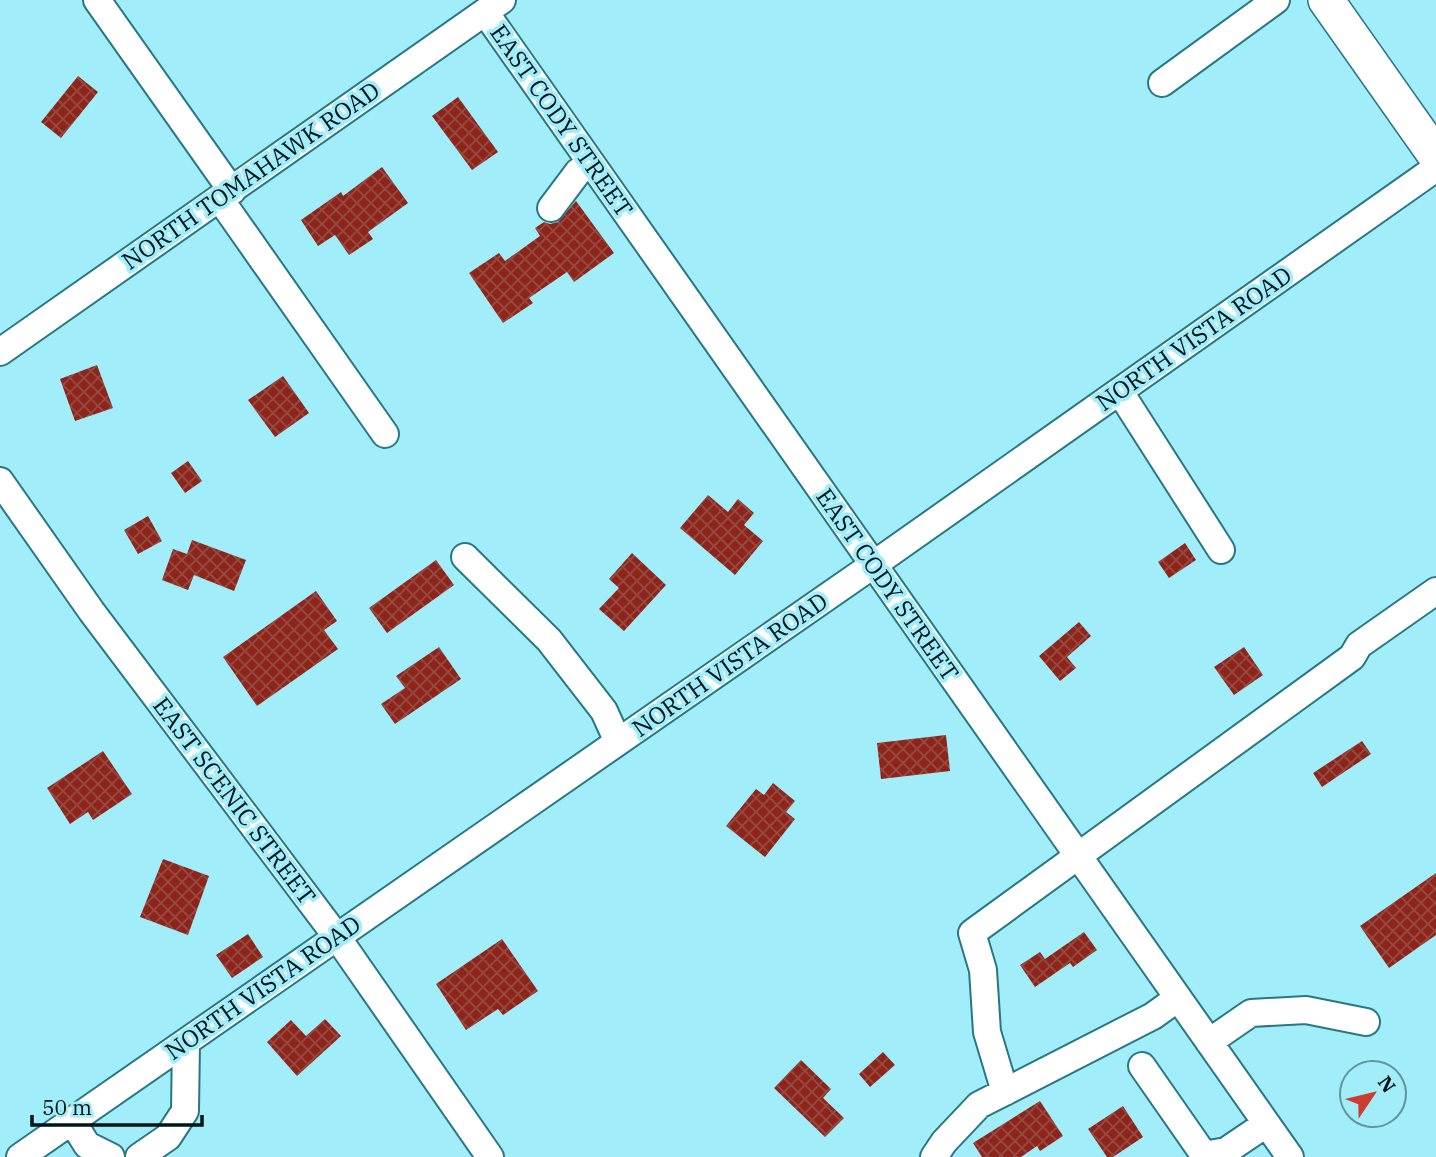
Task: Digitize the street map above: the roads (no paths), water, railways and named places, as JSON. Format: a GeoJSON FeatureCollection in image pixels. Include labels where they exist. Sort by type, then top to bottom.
{"type":"FeatureCollection","features":[{"type":"Feature","properties":{"kind":"main road"},"geometry":{"type":"LineString","coordinates":[[1326,0],[1436,156]]}},
{"type":"Feature","properties":{"kind":"street"},"geometry":{"type":"LineString","coordinates":[[97,0],[385,433]]}},
{"type":"Feature","properties":{"kind":"street"},"geometry":{"type":"LineString","coordinates":[[1162,83],[1276,0]]}},
{"type":"Feature","properties":{"kind":"street","name":"NORTH TOMAHAWK ROAD"},"geometry":{"type":"LineString","coordinates":[[0,352],[494,6]]}},
{"type":"Feature","properties":{"kind":"street","name":"EAST CODY STREET"},"geometry":{"type":"LineString","coordinates":[[494,6],[591,163],[1290,1157]]}},
{"type":"Feature","properties":{"kind":"street"},"geometry":{"type":"LineString","coordinates":[[551,208],[578,172],[591,163]]}},
{"type":"Feature","properties":{"kind":"street","name":"NORTH VISTA ROAD"},"geometry":{"type":"LineString","coordinates":[[20,1157],[873,565],[1436,168]]}},
{"type":"Feature","properties":{"kind":"street"},"geometry":{"type":"LineString","coordinates":[[1120,392],[1221,550]]}},
{"type":"Feature","properties":{"kind":"street","name":"EAST SCENIC STREET"},"geometry":{"type":"LineString","coordinates":[[0,481],[92,611],[337,937],[490,1157]]}},
{"type":"Feature","properties":{"kind":"street"},"geometry":{"type":"LineString","coordinates":[[466,557],[549,640],[604,711],[618,742]]}},
{"type":"Feature","properties":{"kind":"street"},"geometry":{"type":"LineString","coordinates":[[1005,1092],[987,1032],[983,970],[972,933],[1352,657],[1359,645],[1436,591]]}},
{"type":"Feature","properties":{"kind":"street"},"geometry":{"type":"LineString","coordinates":[[934,1157],[944,1142],[979,1105],[1134,1026],[1178,998]]}},
{"type":"Feature","properties":{"kind":"street"},"geometry":{"type":"LineString","coordinates":[[1209,1042],[1251,1013],[1306,1010],[1366,1022]]}},
{"type":"Feature","properties":{"kind":"street"},"geometry":{"type":"LineString","coordinates":[[139,1157],[168,1138],[185,1111],[186,1042]]}},
{"type":"Feature","properties":{"kind":"street"},"geometry":{"type":"LineString","coordinates":[[1142,1066],[1204,1155],[1226,1151],[1266,1124]]}},
{"type":"Feature","properties":{"kind":"street"},"geometry":{"type":"LineString","coordinates":[[72,1121],[87,1145],[111,1157]]}}]}
